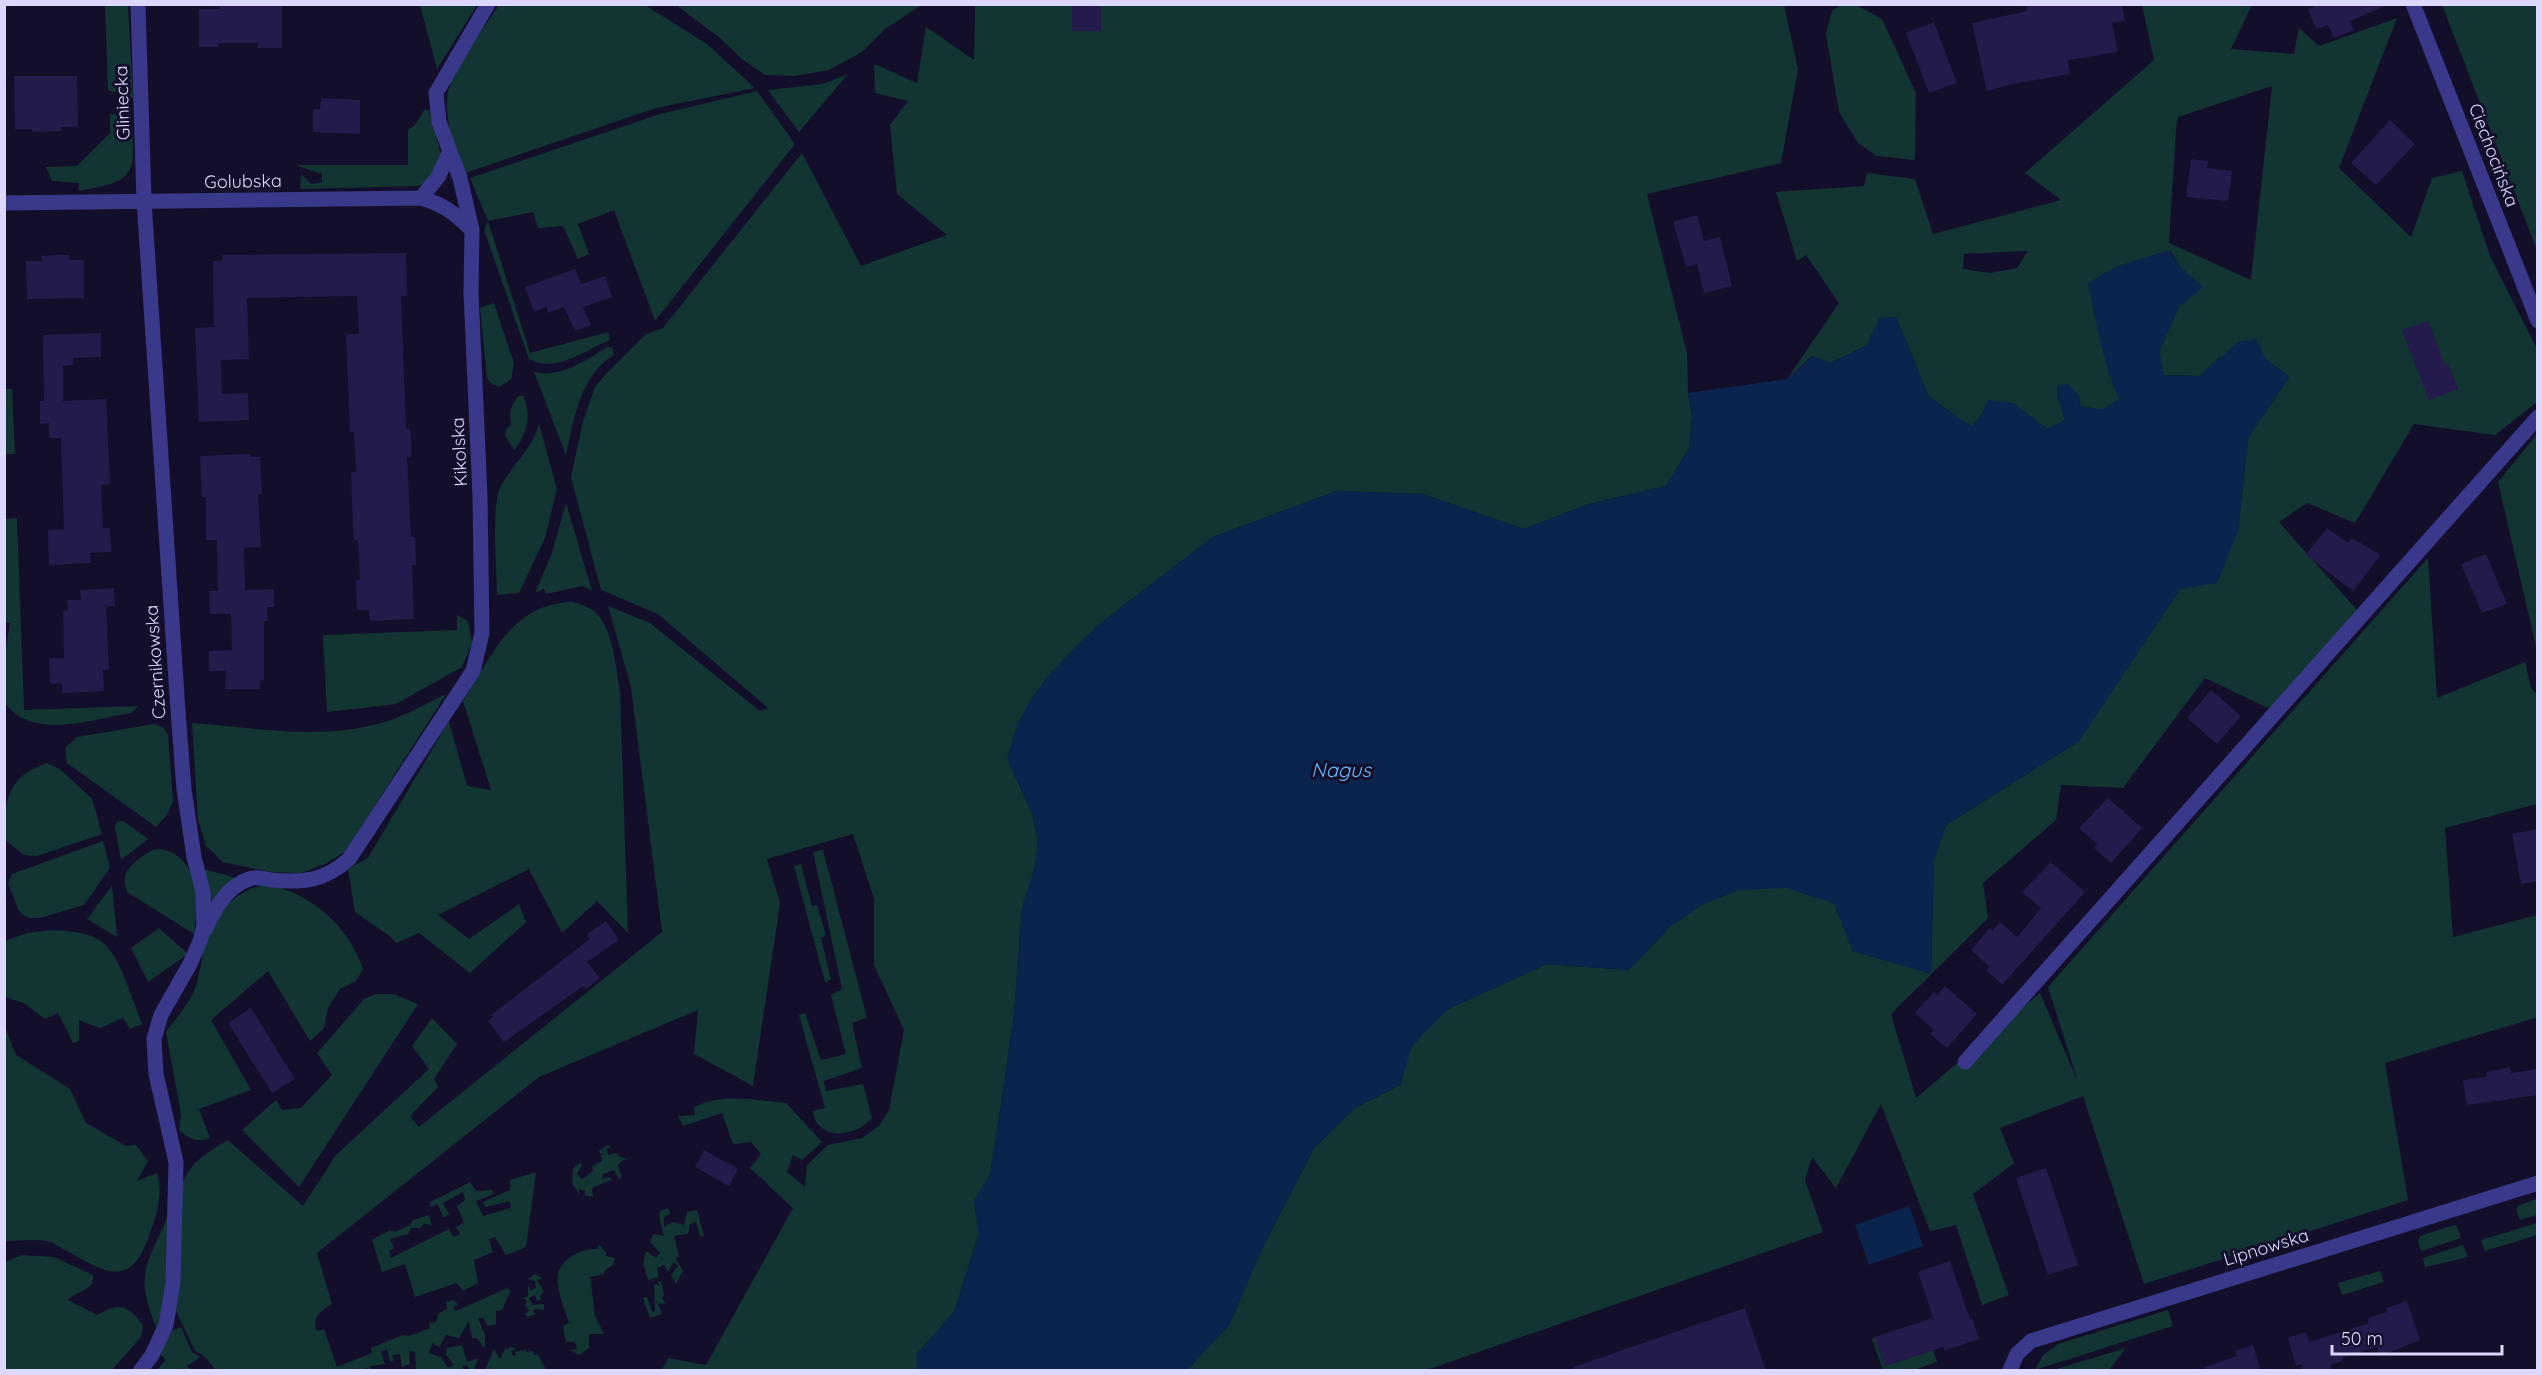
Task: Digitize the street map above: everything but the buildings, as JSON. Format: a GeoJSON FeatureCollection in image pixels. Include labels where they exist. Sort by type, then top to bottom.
{"type":"FeatureCollection","features":[{"type":"Feature","properties":{"kind":"street","name":"Gliniecka"},"geometry":{"type":"LineString","coordinates":[[138,4],[144,201]]}},
{"type":"Feature","properties":{"kind":"street","name":"Kikolska"},"geometry":{"type":"LineString","coordinates":[[200,941],[220,902],[233,888],[251,878],[298,883],[309,881],[334,872],[349,859],[473,671],[482,633],[480,497],[471,291],[472,231],[460,178],[439,122],[436,93],[488,4]]}},
{"type":"Feature","properties":{"kind":"street","name":"Ciechocińska"},"geometry":{"type":"LineString","coordinates":[[2414,4],[2538,321]]}},
{"type":"Feature","properties":{"kind":"street"},"geometry":{"type":"LineString","coordinates":[[421,198],[438,177],[450,151]]}},
{"type":"Feature","properties":{"kind":"street","name":"Golubska"},"geometry":{"type":"LineString","coordinates":[[4,203],[421,198],[440,203],[472,231]]}},
{"type":"Feature","properties":{"kind":"street","name":"Czernikowska"},"geometry":{"type":"LineString","coordinates":[[141,1371],[152,1355],[166,1325],[171,1303],[176,1162],[156,1074],[154,1048],[161,1014],[200,941],[204,925],[203,892],[194,857],[184,789],[144,201]]}},
{"type":"Feature","properties":{"kind":"street"},"geometry":{"type":"LineString","coordinates":[[1965,1062],[2538,417]]}},
{"type":"Feature","properties":{"kind":"street","name":"Lipnowska"},"geometry":{"type":"LineString","coordinates":[[2012,1365],[2021,1349],[2031,1341],[2538,1183]]}},
{"type":"Feature","properties":{"kind":"green space"},"geometry":{"type":"Polygon","coordinates":[[[918,4],[920,6],[885,29],[862,52],[829,70],[794,76],[765,75],[743,60],[720,38],[676,5],[918,4]]]}},
{"type":"Feature","properties":{"kind":"green space"},"geometry":{"type":"Polygon","coordinates":[[[1842,4],[1856,5],[1882,19],[1916,93],[1915,160],[1877,156],[1858,143],[1839,112],[1826,34],[1832,11],[1842,4]]]}},
{"type":"Feature","properties":{"kind":"green space"},"geometry":{"type":"Polygon","coordinates":[[[105,5],[128,5],[133,98],[108,90],[105,5]]]}},
{"type":"Feature","properties":{"kind":"green space"},"geometry":{"type":"Polygon","coordinates":[[[420,5],[477,5],[437,69],[420,5]]]}},
{"type":"Feature","properties":{"kind":"green space"},"geometry":{"type":"Polygon","coordinates":[[[499,5],[645,5],[707,44],[755,88],[656,108],[465,173],[449,123],[448,92],[463,59],[499,5]]]}},
{"type":"Feature","properties":{"kind":"green space"},"geometry":{"type":"Polygon","coordinates":[[[975,5],[1784,5],[1798,69],[1781,163],[1647,194],[1687,353],[1688,393],[1692,417],[1689,448],[1666,486],[1589,504],[1524,529],[1422,494],[1337,491],[1213,537],[1097,626],[1051,673],[1031,699],[1007,759],[1032,813],[1038,841],[1035,867],[1022,908],[1014,1014],[990,1175],[974,1201],[979,1234],[954,1312],[917,1354],[918,1370],[662,1370],[668,1358],[706,1365],[793,1208],[750,1168],[761,1154],[751,1142],[733,1144],[722,1113],[683,1126],[678,1116],[695,1115],[694,1107],[717,1100],[739,1099],[786,1103],[822,1142],[802,1160],[793,1155],[787,1172],[805,1187],[807,1165],[828,1145],[862,1138],[879,1126],[889,1110],[904,1030],[874,965],[874,899],[853,834],[767,859],[780,903],[753,1086],[694,1054],[698,1010],[539,1077],[317,1253],[332,1304],[318,1315],[315,1326],[317,1331],[324,1329],[337,1367],[372,1353],[371,1348],[403,1335],[409,1336],[430,1328],[429,1323],[436,1322],[439,1313],[447,1309],[446,1302],[454,1300],[458,1305],[453,1307],[456,1311],[512,1286],[507,1289],[511,1290],[502,1310],[496,1311],[496,1324],[488,1326],[483,1318],[478,1318],[485,1335],[485,1349],[477,1338],[472,1338],[469,1321],[459,1338],[446,1335],[439,1347],[432,1343],[429,1353],[441,1357],[448,1368],[454,1365],[446,1355],[447,1348],[462,1345],[467,1362],[478,1358],[474,1370],[470,1370],[466,1365],[462,1366],[464,1370],[416,1370],[415,1352],[409,1351],[410,1364],[402,1367],[400,1354],[392,1355],[394,1360],[390,1362],[387,1349],[381,1352],[385,1364],[370,1366],[371,1370],[366,1368],[363,1370],[216,1370],[203,1355],[195,1351],[175,1309],[181,1188],[193,1165],[228,1140],[303,1206],[336,1155],[429,1069],[412,1046],[432,1018],[457,1044],[434,1079],[438,1087],[410,1116],[419,1127],[662,932],[631,687],[608,606],[650,623],[760,711],[768,708],[658,614],[601,590],[571,477],[583,421],[595,387],[646,334],[663,328],[802,153],[861,266],[947,235],[897,194],[890,125],[908,101],[875,93],[874,64],[917,83],[926,27],[974,60],[975,5]]]}},
{"type":"Feature","properties":{"kind":"green space"},"geometry":{"type":"Polygon","coordinates":[[[2142,5],[2252,5],[2231,49],[2294,54],[2299,28],[2319,46],[2397,18],[2339,168],[2411,237],[2432,178],[2462,171],[2490,256],[2537,349],[2537,402],[2495,435],[2414,424],[2355,523],[2307,503],[2279,522],[2357,610],[2270,709],[2205,678],[2123,788],[2061,785],[2056,820],[1983,883],[1988,918],[1891,1014],[1916,1098],[2040,993],[2078,1082],[2048,987],[2428,558],[2437,698],[2525,662],[2531,688],[2537,695],[2537,804],[2445,828],[2453,937],[2537,915],[2538,1017],[2385,1063],[2408,1200],[2144,1284],[2083,1096],[2000,1128],[2014,1163],[1973,1194],[2009,1295],[1982,1305],[1956,1225],[1930,1231],[1881,1104],[1836,1188],[1812,1157],[1805,1180],[1823,1232],[1427,1370],[1187,1370],[1229,1325],[1262,1249],[1314,1148],[1355,1108],[1400,1085],[1411,1046],[1448,1009],[1547,964],[1628,970],[1671,926],[1703,904],[1738,890],[1786,887],[1834,903],[1853,951],[1931,973],[1934,859],[1946,825],[2079,741],[2180,589],[2238,531],[2248,438],[2289,377],[2266,359],[2220,357],[2199,376],[2163,375],[2159,351],[2179,307],[2202,287],[2181,268],[2170,250],[2112,382],[2120,399],[2102,410],[2080,406],[2079,396],[2058,386],[2057,394],[2065,420],[2047,429],[2013,403],[1982,414],[1972,427],[1929,397],[1896,317],[1880,318],[1866,346],[1830,363],[1812,356],[1787,379],[1839,303],[1806,255],[1797,261],[1776,192],[1864,186],[1867,173],[1915,179],[1933,234],[2061,200],[2025,173],[2154,60],[2142,5]],[[2272,86],[2178,117],[2176,129],[2169,243],[2251,280],[2272,86]],[[2028,251],[1964,254],[1963,269],[1990,273],[2017,268],[2028,251]]]}},
{"type":"Feature","properties":{"kind":"green space"},"geometry":{"type":"Polygon","coordinates":[[[2442,5],[2537,5],[2537,250],[2442,5]]]}},
{"type":"Feature","properties":{"kind":"green space"},"geometry":{"type":"Polygon","coordinates":[[[848,74],[799,132],[768,90],[823,84],[848,74]]]}},
{"type":"Feature","properties":{"kind":"green space"},"geometry":{"type":"Polygon","coordinates":[[[757,91],[795,144],[655,321],[614,210],[578,224],[589,254],[578,259],[563,226],[538,228],[533,212],[488,221],[470,178],[660,114],[757,91]]]}},
{"type":"Feature","properties":{"kind":"green space"},"geometry":{"type":"Polygon","coordinates":[[[424,110],[429,110],[441,155],[427,183],[418,186],[300,189],[301,174],[311,184],[322,182],[322,174],[295,165],[408,165],[408,130],[415,125],[424,110]]]}},
{"type":"Feature","properties":{"kind":"green space"},"geometry":{"type":"Polygon","coordinates":[[[110,114],[131,115],[132,161],[123,178],[113,183],[79,191],[79,183],[52,181],[46,167],[77,166],[110,133],[110,114]]]}},
{"type":"Feature","properties":{"kind":"green space"},"geometry":{"type":"Polygon","coordinates":[[[488,221],[530,353],[608,332],[610,340],[560,362],[539,363],[529,359],[484,230],[488,221]]]}},
{"type":"Feature","properties":{"kind":"green space"},"geometry":{"type":"Polygon","coordinates":[[[494,303],[514,363],[511,379],[499,387],[490,383],[487,377],[480,308],[494,303]]]}},
{"type":"Feature","properties":{"kind":"green space"},"geometry":{"type":"Polygon","coordinates":[[[612,347],[614,355],[593,374],[586,386],[580,399],[566,455],[534,372],[554,373],[564,370],[612,347]]]}},
{"type":"Feature","properties":{"kind":"green space"},"geometry":{"type":"Polygon","coordinates":[[[5,389],[12,389],[15,454],[5,454],[5,389]]]}},
{"type":"Feature","properties":{"kind":"green space"},"geometry":{"type":"Polygon","coordinates":[[[519,396],[523,396],[526,403],[528,417],[525,431],[514,450],[505,435],[511,424],[512,405],[519,396]]]}},
{"type":"Feature","properties":{"kind":"green space"},"geometry":{"type":"Polygon","coordinates":[[[539,424],[557,489],[545,538],[519,593],[497,595],[495,524],[497,497],[505,479],[531,443],[539,424]]]}},
{"type":"Feature","properties":{"kind":"green space"},"geometry":{"type":"Polygon","coordinates":[[[2537,434],[2537,651],[2498,482],[2537,434]]]}},
{"type":"Feature","properties":{"kind":"green space"},"geometry":{"type":"Polygon","coordinates":[[[566,503],[592,591],[582,586],[546,594],[544,589],[535,593],[552,553],[566,503]]]}},
{"type":"Feature","properties":{"kind":"green space"},"geometry":{"type":"Polygon","coordinates":[[[17,518],[24,710],[139,706],[131,713],[82,722],[47,724],[17,715],[5,703],[4,661],[10,623],[4,622],[5,519],[17,518]]]}},
{"type":"Feature","properties":{"kind":"green space"},"geometry":{"type":"Polygon","coordinates":[[[572,602],[592,609],[603,622],[611,641],[615,662],[620,692],[628,933],[597,901],[562,933],[529,869],[438,915],[469,939],[519,904],[526,922],[470,973],[419,933],[396,943],[355,912],[348,869],[368,858],[449,721],[467,786],[491,790],[463,701],[494,650],[518,622],[533,612],[551,605],[572,602]]]}},
{"type":"Feature","properties":{"kind":"green space"},"geometry":{"type":"Polygon","coordinates":[[[457,615],[468,621],[472,643],[462,667],[396,704],[327,712],[323,635],[457,630],[457,615]]]}},
{"type":"Feature","properties":{"kind":"green space"},"geometry":{"type":"Polygon","coordinates":[[[446,694],[346,851],[325,864],[301,873],[271,872],[223,862],[206,846],[198,820],[192,723],[280,731],[347,730],[389,721],[446,694]]]}},
{"type":"Feature","properties":{"kind":"green space"},"geometry":{"type":"Polygon","coordinates":[[[154,724],[163,727],[168,735],[173,801],[167,815],[156,827],[67,763],[65,748],[77,737],[154,724]]]}},
{"type":"Feature","properties":{"kind":"green space"},"geometry":{"type":"Polygon","coordinates":[[[47,763],[60,769],[92,799],[102,834],[37,856],[24,855],[5,840],[7,803],[15,783],[33,769],[47,763]]]}},
{"type":"Feature","properties":{"kind":"green space"},"geometry":{"type":"Polygon","coordinates":[[[123,821],[148,839],[121,860],[115,827],[117,822],[123,821]]]}},
{"type":"Feature","properties":{"kind":"green space"},"geometry":{"type":"Polygon","coordinates":[[[103,841],[110,868],[84,905],[40,918],[29,918],[22,914],[8,883],[12,874],[103,841]]]}},
{"type":"Feature","properties":{"kind":"green space"},"geometry":{"type":"Polygon","coordinates":[[[156,849],[165,850],[179,858],[194,879],[198,905],[194,934],[127,892],[126,873],[142,856],[156,849]]]}},
{"type":"Feature","properties":{"kind":"green space"},"geometry":{"type":"Polygon","coordinates":[[[823,850],[867,1018],[852,1023],[862,1068],[824,1081],[826,1091],[863,1084],[872,1118],[857,1129],[838,1133],[829,1132],[816,1121],[813,1111],[825,1108],[799,1015],[805,1013],[821,1060],[846,1054],[831,995],[842,989],[813,852],[823,850]]]}},
{"type":"Feature","properties":{"kind":"green space"},"geometry":{"type":"Polygon","coordinates":[[[801,864],[812,906],[817,905],[826,935],[821,938],[831,980],[825,982],[794,866],[801,864]]]}},
{"type":"Feature","properties":{"kind":"green space"},"geometry":{"type":"Polygon","coordinates":[[[204,869],[236,878],[218,893],[209,906],[204,869]]]}},
{"type":"Feature","properties":{"kind":"green space"},"geometry":{"type":"Polygon","coordinates":[[[266,885],[298,895],[326,914],[348,939],[363,969],[356,981],[340,989],[328,1008],[324,1028],[310,1041],[268,971],[211,1020],[251,1090],[199,1109],[210,1138],[193,1139],[179,1130],[181,1115],[166,1032],[186,1006],[195,989],[208,934],[218,916],[239,895],[247,890],[266,885]]]}},
{"type":"Feature","properties":{"kind":"green space"},"geometry":{"type":"Polygon","coordinates":[[[112,886],[117,937],[87,919],[112,886]]]}},
{"type":"Feature","properties":{"kind":"green space"},"geometry":{"type":"Polygon","coordinates":[[[159,928],[188,954],[148,982],[131,948],[159,928]]]}},
{"type":"Feature","properties":{"kind":"green space"},"geometry":{"type":"Polygon","coordinates":[[[53,930],[87,935],[106,945],[119,965],[142,1024],[130,1029],[123,1018],[100,1028],[79,1020],[79,1041],[73,1043],[58,1013],[45,1019],[24,1003],[5,997],[5,941],[27,933],[53,930]]]}},
{"type":"Feature","properties":{"kind":"green space"},"geometry":{"type":"Polygon","coordinates":[[[376,994],[394,994],[418,1004],[299,1187],[242,1130],[276,1100],[282,1110],[301,1108],[332,1075],[317,1053],[364,999],[376,994]]]}},
{"type":"Feature","properties":{"kind":"green space"},"geometry":{"type":"Polygon","coordinates":[[[5,1027],[16,1055],[70,1089],[86,1123],[126,1146],[136,1145],[148,1161],[137,1181],[157,1173],[159,1197],[152,1228],[142,1253],[134,1264],[125,1270],[115,1272],[105,1270],[51,1242],[5,1241],[5,1027]]]}},
{"type":"Feature","properties":{"kind":"green space"},"geometry":{"type":"Polygon","coordinates":[[[607,1145],[612,1147],[607,1149],[608,1155],[616,1153],[620,1157],[629,1159],[623,1160],[618,1166],[622,1177],[619,1179],[614,1170],[603,1174],[602,1179],[610,1177],[611,1180],[592,1188],[593,1197],[585,1195],[585,1191],[579,1189],[580,1195],[572,1183],[573,1168],[581,1162],[582,1165],[577,1174],[582,1179],[593,1171],[592,1166],[602,1161],[601,1155],[605,1153],[600,1154],[599,1151],[607,1145]]]}},
{"type":"Feature","properties":{"kind":"green space"},"geometry":{"type":"Polygon","coordinates":[[[536,1172],[526,1247],[506,1255],[495,1237],[489,1239],[493,1252],[474,1260],[478,1283],[463,1291],[457,1283],[415,1297],[405,1264],[382,1272],[372,1240],[390,1230],[395,1232],[410,1225],[413,1220],[429,1215],[432,1225],[424,1224],[420,1228],[411,1228],[408,1234],[390,1239],[394,1248],[389,1251],[391,1258],[449,1229],[453,1237],[460,1234],[456,1227],[464,1223],[457,1206],[465,1200],[463,1192],[443,1203],[449,1214],[443,1218],[438,1204],[431,1207],[430,1202],[470,1182],[476,1191],[492,1190],[494,1194],[476,1201],[483,1216],[511,1208],[510,1201],[485,1207],[483,1202],[510,1190],[510,1180],[536,1172]]]}},
{"type":"Feature","properties":{"kind":"green space"},"geometry":{"type":"Polygon","coordinates":[[[2537,1199],[2537,1215],[2520,1220],[2516,1209],[2519,1205],[2537,1199]]]}},
{"type":"Feature","properties":{"kind":"green space"},"geometry":{"type":"Polygon","coordinates":[[[668,1208],[670,1214],[664,1217],[664,1227],[673,1222],[684,1225],[687,1212],[697,1210],[704,1236],[700,1236],[696,1222],[690,1224],[688,1234],[674,1236],[679,1257],[675,1258],[683,1271],[676,1284],[671,1275],[678,1266],[674,1262],[668,1272],[664,1265],[657,1268],[659,1277],[648,1280],[643,1263],[646,1251],[656,1258],[660,1253],[650,1242],[653,1234],[664,1236],[659,1217],[660,1211],[668,1208]]]}},
{"type":"Feature","properties":{"kind":"green space"},"geometry":{"type":"Polygon","coordinates":[[[170,1211],[168,1292],[158,1331],[146,1295],[146,1269],[170,1211]]]}},
{"type":"Feature","properties":{"kind":"green space"},"geometry":{"type":"Polygon","coordinates":[[[2537,1223],[2537,1235],[2485,1251],[2481,1240],[2537,1223]]]}},
{"type":"Feature","properties":{"kind":"green space"},"geometry":{"type":"Polygon","coordinates":[[[2454,1225],[2461,1238],[2421,1251],[2418,1241],[2420,1236],[2454,1225]]]}},
{"type":"Feature","properties":{"kind":"green space"},"geometry":{"type":"Polygon","coordinates":[[[599,1245],[606,1252],[606,1256],[615,1258],[613,1265],[605,1270],[604,1274],[590,1277],[595,1316],[604,1334],[589,1334],[589,1348],[579,1355],[570,1350],[577,1349],[575,1342],[566,1342],[563,1326],[569,1323],[557,1278],[559,1270],[568,1259],[582,1251],[597,1249],[599,1245]]]}},
{"type":"Feature","properties":{"kind":"green space"},"geometry":{"type":"Polygon","coordinates":[[[2463,1245],[2468,1257],[2425,1267],[2423,1258],[2463,1245]]]}},
{"type":"Feature","properties":{"kind":"green space"},"geometry":{"type":"Polygon","coordinates":[[[21,1255],[54,1257],[93,1275],[88,1288],[68,1300],[97,1315],[118,1307],[128,1310],[138,1319],[143,1326],[141,1337],[112,1370],[5,1370],[5,1262],[21,1255]]]}},
{"type":"Feature","properties":{"kind":"green space"},"geometry":{"type":"Polygon","coordinates":[[[2380,1271],[2384,1282],[2342,1295],[2338,1283],[2380,1271]]]}},
{"type":"Feature","properties":{"kind":"green space"},"geometry":{"type":"Polygon","coordinates":[[[535,1274],[543,1278],[537,1280],[544,1292],[540,1295],[541,1300],[537,1301],[535,1295],[529,1298],[533,1305],[544,1304],[544,1310],[535,1309],[533,1312],[536,1314],[528,1317],[525,1314],[529,1311],[525,1305],[527,1302],[525,1299],[520,1299],[528,1296],[528,1285],[530,1290],[536,1288],[535,1281],[528,1279],[535,1274]]]}},
{"type":"Feature","properties":{"kind":"green space"},"geometry":{"type":"Polygon","coordinates":[[[661,1281],[665,1304],[658,1303],[662,1314],[650,1318],[643,1298],[647,1297],[652,1312],[655,1311],[654,1285],[657,1284],[660,1287],[658,1282],[661,1281]]]}},
{"type":"Feature","properties":{"kind":"green space"},"geometry":{"type":"Polygon","coordinates":[[[2168,1310],[2173,1326],[2035,1370],[2043,1355],[2058,1344],[2168,1310]]]}},
{"type":"Feature","properties":{"kind":"green space"},"geometry":{"type":"Polygon","coordinates":[[[181,1327],[192,1352],[200,1357],[187,1366],[191,1370],[157,1370],[166,1360],[160,1354],[170,1331],[181,1327]]]}},
{"type":"Feature","properties":{"kind":"green space"},"geometry":{"type":"Polygon","coordinates":[[[1875,1337],[1885,1366],[1933,1350],[1937,1362],[1913,1370],[1883,1370],[1872,1339],[1875,1337]]]}},
{"type":"Feature","properties":{"kind":"green space"},"geometry":{"type":"Polygon","coordinates":[[[514,1347],[515,1350],[511,1351],[513,1356],[516,1355],[515,1352],[526,1350],[527,1352],[533,1351],[534,1355],[538,1354],[546,1370],[485,1370],[494,1349],[500,1359],[505,1349],[514,1347]]]}},
{"type":"Feature","properties":{"kind":"green space"},"geometry":{"type":"Polygon","coordinates":[[[2126,1348],[2109,1370],[2053,1370],[2126,1348]]]}},
{"type":"Feature","properties":{"kind":"water","name":"Nagus"},"geometry":{"type":"Polygon","coordinates":[[[2169,250],[2181,268],[2203,287],[2179,307],[2159,351],[2164,375],[2199,376],[2238,342],[2256,339],[2266,359],[2289,377],[2248,438],[2238,531],[2217,583],[2180,589],[2079,741],[1946,825],[1934,859],[1931,974],[1853,951],[1834,903],[1786,888],[1738,890],[1703,904],[1671,926],[1628,970],[1547,964],[1448,1009],[1412,1046],[1400,1085],[1355,1108],[1314,1148],[1262,1249],[1229,1325],[1187,1370],[918,1370],[917,1354],[954,1312],[979,1234],[974,1201],[990,1175],[1001,1105],[1014,1014],[1022,908],[1035,867],[1038,841],[1032,813],[1007,759],[1018,723],[1031,699],[1051,673],[1097,626],[1213,537],[1337,491],[1422,494],[1524,529],[1589,504],[1666,486],[1689,448],[1692,417],[1688,393],[1787,379],[1813,356],[1830,363],[1866,346],[1880,318],[1896,317],[1929,397],[1972,427],[1982,414],[1988,400],[2013,403],[2047,429],[2065,420],[2057,394],[2058,386],[2069,384],[2079,396],[2080,406],[2102,410],[2119,399],[2104,357],[2088,283],[2115,267],[2169,250]]]}},
{"type":"Feature","properties":{"kind":"water"},"geometry":{"type":"Polygon","coordinates":[[[1909,1206],[1923,1246],[1869,1265],[1855,1225],[1909,1206]]]}}]}
